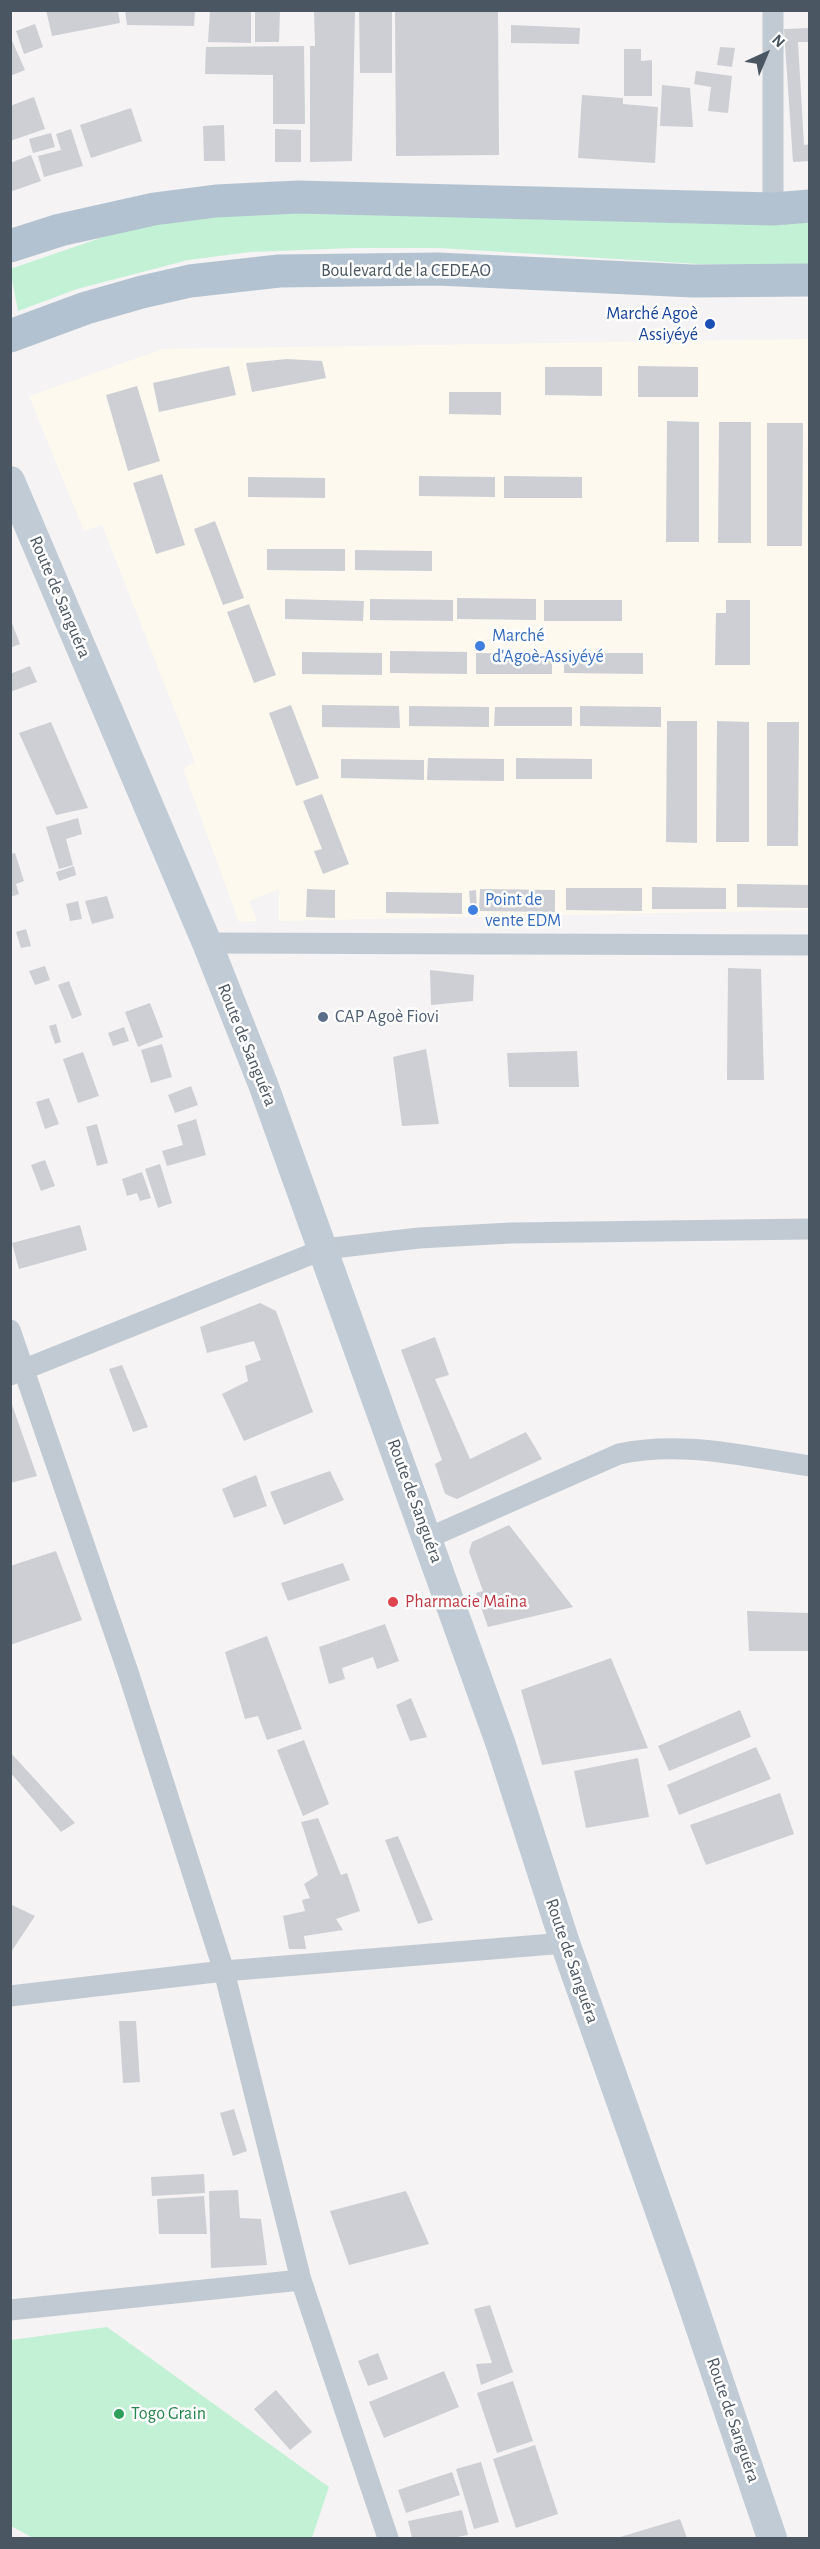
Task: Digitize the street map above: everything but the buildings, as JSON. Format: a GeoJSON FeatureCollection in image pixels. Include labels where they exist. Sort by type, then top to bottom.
{"type":"FeatureCollection","features":[{"type":"Feature","properties":{"kind":"main road"},"geometry":{"type":"LineString","coordinates":[[10,246],[60,230],[154,209],[216,201],[286,197],[773,209],[810,207]]}},
{"type":"Feature","properties":{"kind":"main road","name":"Boulevard de la CEDEAO"},"geometry":{"type":"LineString","coordinates":[[10,336],[86,308],[142,292],[190,281],[279,271],[438,268],[693,281],[810,280]]}},
{"type":"Feature","properties":{"kind":"street"},"geometry":{"type":"LineString","coordinates":[[773,10],[773,209]]}},
{"type":"Feature","properties":{"kind":"street","name":"Route de Sanguéra"},"geometry":{"type":"LineString","coordinates":[[10,481],[207,943],[263,1084],[500,1742],[565,1943],[681,2270],[772,2538]]}},
{"type":"Feature","properties":{"kind":"street"},"geometry":{"type":"LineString","coordinates":[[207,943],[810,945]]}},
{"type":"Feature","properties":{"kind":"street"},"geometry":{"type":"LineString","coordinates":[[18,1372],[324,1249],[419,1238],[511,1233],[810,1228]]}},
{"type":"Feature","properties":{"kind":"street"},"geometry":{"type":"LineString","coordinates":[[10,1330],[18,1372],[128,1672],[224,1971],[302,2280],[388,2538]]}},
{"type":"Feature","properties":{"kind":"street"},"geometry":{"type":"LineString","coordinates":[[428,1538],[620,1454],[645,1448],[675,1447],[810,1466]]}},
{"type":"Feature","properties":{"kind":"street"},"geometry":{"type":"LineString","coordinates":[[10,1996],[224,1971],[565,1943]]}},
{"type":"Feature","properties":{"kind":"street"},"geometry":{"type":"LineString","coordinates":[[10,2310],[302,2280]]}},
{"type":"Feature","properties":{"kind":"shaded area","name":"Marché d'Agoè-Assiyéyé"},"geometry":{"type":"Polygon","coordinates":[[[809,339],[809,910],[279,921],[279,889],[249,901],[257,921],[239,922],[183,769],[195,762],[102,525],[84,531],[29,396],[163,349],[809,339]]]}},
{"type":"Feature","properties":{"kind":"green space"},"geometry":{"type":"Polygon","coordinates":[[[286,209],[809,222],[809,265],[698,264],[439,248],[250,252],[188,260],[77,289],[18,311],[10,269],[121,231],[198,215],[286,209]]]}},
{"type":"Feature","properties":{"kind":"green space","name":"Togo Grain"},"geometry":{"type":"Polygon","coordinates":[[[107,2327],[329,2487],[312,2538],[33,2538],[11,2526],[11,2340],[107,2327]]]}},
{"type":"Feature","properties":{"kind":"place","name":"Marché Agoè Assiyéyé"},"geometry":{"type":"Point","coordinates":[710,324]}},
{"type":"Feature","properties":{"kind":"place","name":"Marché d'Agoè-Assiyéyé"},"geometry":{"type":"Point","coordinates":[480,646]}},
{"type":"Feature","properties":{"kind":"place","name":"Point de vente EDM"},"geometry":{"type":"Point","coordinates":[473,910]}},
{"type":"Feature","properties":{"kind":"place","name":"CAP Agoè Fiovi"},"geometry":{"type":"Point","coordinates":[323,1017]}},
{"type":"Feature","properties":{"kind":"place","name":"Pharmacie Maïna"},"geometry":{"type":"Point","coordinates":[393,1602]}},
{"type":"Feature","properties":{"kind":"place","name":"Togo Grain"},"geometry":{"type":"Point","coordinates":[119,2414]}}]}
